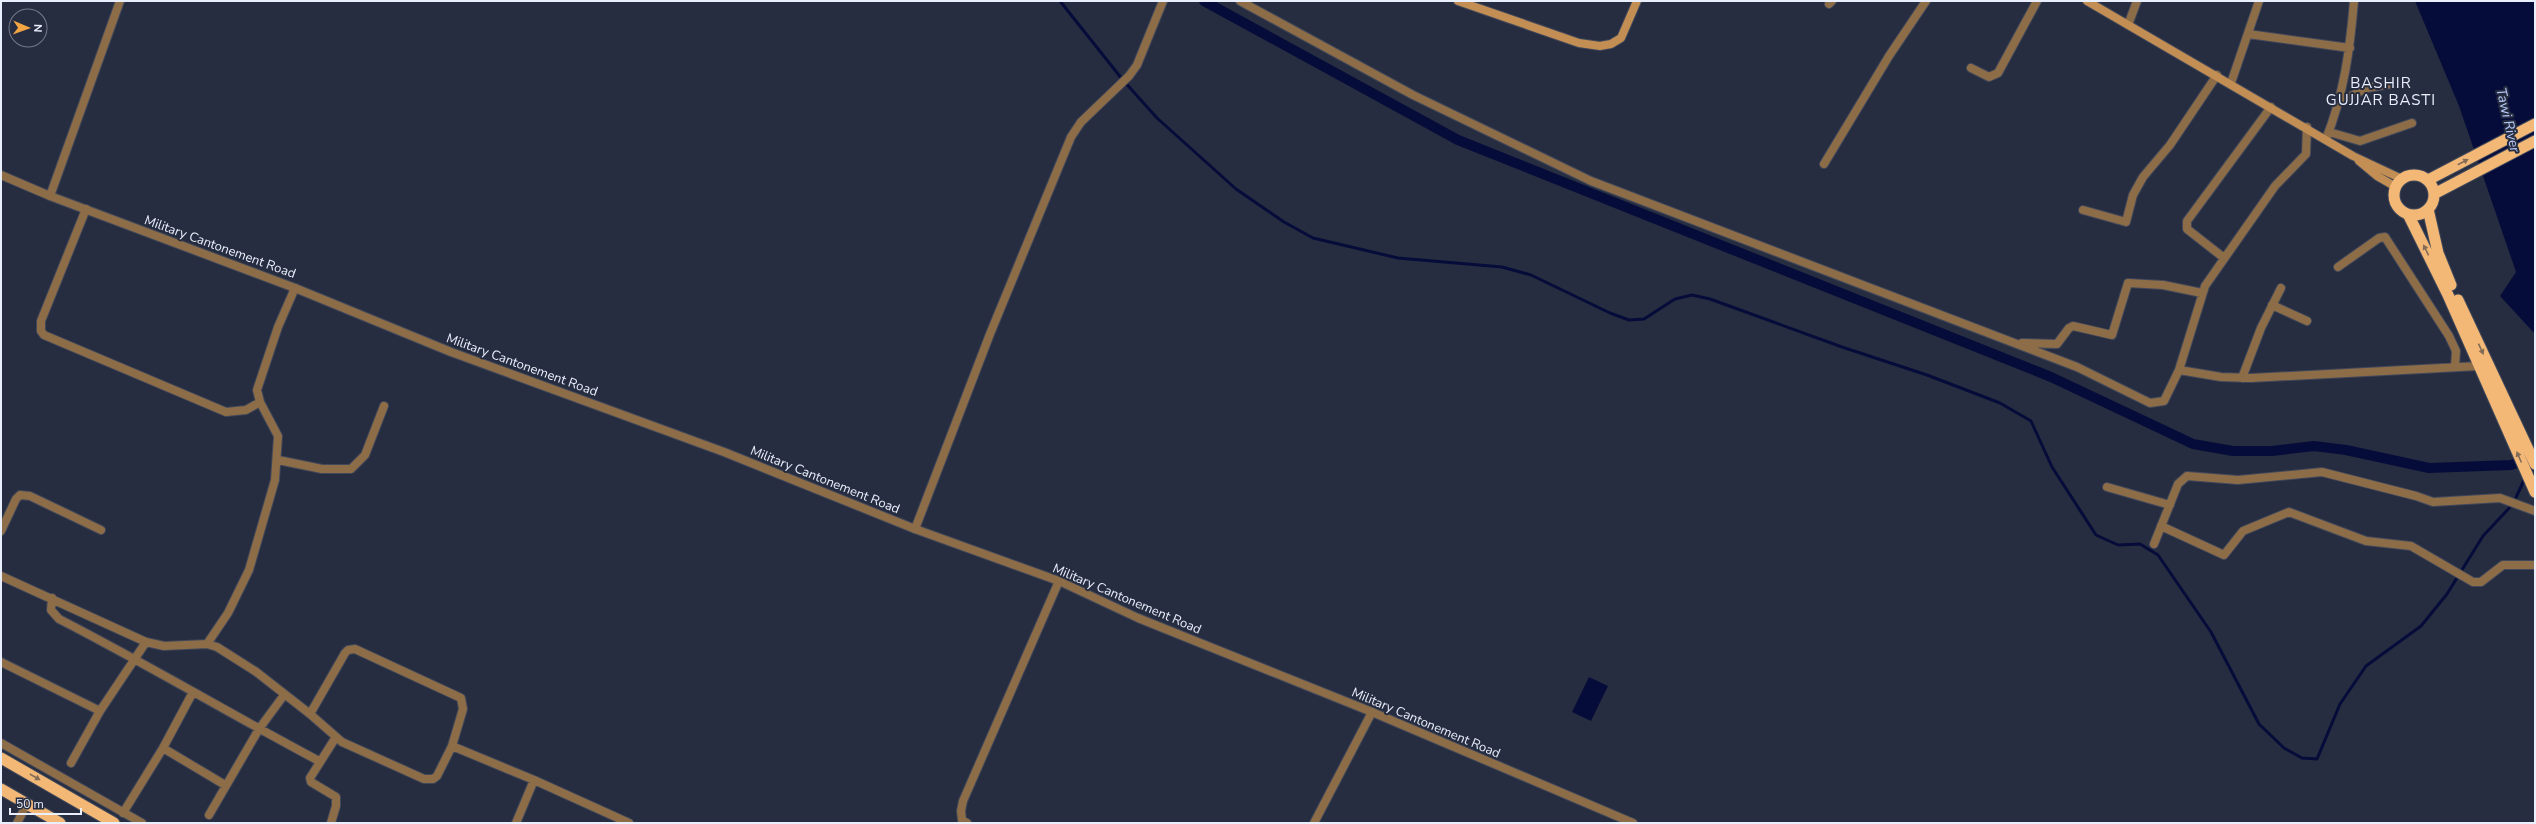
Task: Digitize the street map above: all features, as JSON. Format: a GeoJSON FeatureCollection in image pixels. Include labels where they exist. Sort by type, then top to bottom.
{"type":"FeatureCollection","features":[{"type":"Feature","properties":{"kind":"highway"},"geometry":{"type":"LineString","coordinates":[[2428,180],[2535,124]]}},
{"type":"Feature","properties":{"kind":"highway"},"geometry":{"type":"LineString","coordinates":[[2434,194],[2428,180],[2418,175],[2399,183],[2395,200],[2402,211],[2408,214],[2421,214],[2428,209],[2434,194],[2535,141]]}},
{"type":"Feature","properties":{"kind":"highway"},"geometry":{"type":"LineString","coordinates":[[2428,209],[2438,253],[2535,492]]}},
{"type":"Feature","properties":{"kind":"highway"},"geometry":{"type":"LineString","coordinates":[[2408,214],[2448,296],[2479,366],[2492,385],[2535,464]]}},
{"type":"Feature","properties":{"kind":"highway"},"geometry":{"type":"LineString","coordinates":[[1,758],[114,823]]}},
{"type":"Feature","properties":{"kind":"highway"},"geometry":{"type":"LineString","coordinates":[[1,789],[60,823]]}},
{"type":"Feature","properties":{"kind":"main road"},"geometry":{"type":"LineString","coordinates":[[1458,1],[1579,43],[1600,46],[1611,44],[1621,38],[1637,1]]}},
{"type":"Feature","properties":{"kind":"main road"},"geometry":{"type":"LineString","coordinates":[[2087,1],[2307,128],[2328,135],[2376,176],[2399,183]]}},
{"type":"Feature","properties":{"kind":"street"},"geometry":{"type":"LineString","coordinates":[[50,196],[120,1]]}},
{"type":"Feature","properties":{"kind":"street"},"geometry":{"type":"LineString","coordinates":[[915,529],[990,334],[1071,137],[1081,122],[1129,76],[1142,54],[1163,1]]}},
{"type":"Feature","properties":{"kind":"street"},"geometry":{"type":"LineString","coordinates":[[1240,1],[1413,95],[1591,180],[2077,367],[2150,403],[2164,401],[2179,370],[2205,286],[2275,186],[2306,154],[2307,128]]}},
{"type":"Feature","properties":{"kind":"street"},"geometry":{"type":"LineString","coordinates":[[1824,164],[1889,56],[1926,1]]}},
{"type":"Feature","properties":{"kind":"street"},"geometry":{"type":"LineString","coordinates":[[1972,68],[1989,77],[1998,73],[2037,1]]}},
{"type":"Feature","properties":{"kind":"street"},"geometry":{"type":"LineString","coordinates":[[2128,25],[2137,1]]}},
{"type":"Feature","properties":{"kind":"street"},"geometry":{"type":"LineString","coordinates":[[2231,83],[2259,1]]}},
{"type":"Feature","properties":{"kind":"street"},"geometry":{"type":"LineString","coordinates":[[2354,1],[2350,48],[2339,102],[2328,135],[2360,141],[2412,122]]}},
{"type":"Feature","properties":{"kind":"street"},"geometry":{"type":"LineString","coordinates":[[2248,34],[2350,48]]}},
{"type":"Feature","properties":{"kind":"street"},"geometry":{"type":"LineString","coordinates":[[2083,210],[2126,222],[2133,195],[2143,177],[2170,145],[2217,75]]}},
{"type":"Feature","properties":{"kind":"street"},"geometry":{"type":"LineString","coordinates":[[2339,102],[2367,88],[2397,83]]}},
{"type":"Feature","properties":{"kind":"street"},"geometry":{"type":"LineString","coordinates":[[2224,258],[2187,229],[2187,221],[2271,106]]}},
{"type":"Feature","properties":{"kind":"street","name":"Military Cantonement Road"},"geometry":{"type":"LineString","coordinates":[[1,175],[86,210],[295,288],[458,354],[724,452],[915,529],[1059,582],[1138,618],[1372,712],[1633,823]]}},
{"type":"Feature","properties":{"kind":"street"},"geometry":{"type":"LineString","coordinates":[[86,210],[41,321],[41,331],[44,335],[226,412],[246,410],[260,402]]}},
{"type":"Feature","properties":{"kind":"street"},"geometry":{"type":"LineString","coordinates":[[2338,267],[2380,237],[2385,237],[2453,342],[2456,351],[2455,367]]}},
{"type":"Feature","properties":{"kind":"street"},"geometry":{"type":"LineString","coordinates":[[2014,343],[2057,344],[2069,328],[2073,326],[2112,335],[2128,283],[2163,285],[2202,294]]}},
{"type":"Feature","properties":{"kind":"street"},"geometry":{"type":"LineString","coordinates":[[207,644],[234,601],[249,570],[274,486],[278,460],[278,436],[257,396],[258,382],[295,288]]}},
{"type":"Feature","properties":{"kind":"street"},"geometry":{"type":"LineString","coordinates":[[2242,378],[2272,305],[2281,288]]}},
{"type":"Feature","properties":{"kind":"street"},"geometry":{"type":"LineString","coordinates":[[2272,305],[2307,320]]}},
{"type":"Feature","properties":{"kind":"street"},"geometry":{"type":"LineString","coordinates":[[2179,370],[2242,378],[2479,366]]}},
{"type":"Feature","properties":{"kind":"street"},"geometry":{"type":"LineString","coordinates":[[278,460],[322,469],[350,469],[365,455],[384,406]]}},
{"type":"Feature","properties":{"kind":"street"},"geometry":{"type":"LineString","coordinates":[[2154,544],[2178,484],[2187,476],[2238,480],[2312,471],[2330,473],[2435,503],[2500,498],[2535,511]]}},
{"type":"Feature","properties":{"kind":"street"},"geometry":{"type":"LineString","coordinates":[[2107,487],[2170,505]]}},
{"type":"Feature","properties":{"kind":"street"},"geometry":{"type":"LineString","coordinates":[[1,532],[16,499],[20,495],[30,496],[101,530]]}},
{"type":"Feature","properties":{"kind":"street"},"geometry":{"type":"LineString","coordinates":[[2161,526],[2224,555],[2243,531],[2289,512],[2366,541],[2411,546],[2466,579],[2481,582],[2503,566],[2535,565]]}},
{"type":"Feature","properties":{"kind":"street"},"geometry":{"type":"LineString","coordinates":[[1,576],[146,642],[164,646],[207,644],[228,653],[255,671],[310,714],[347,746],[428,780],[437,776],[452,746],[463,709],[460,698],[355,649],[345,653],[310,714]]}},
{"type":"Feature","properties":{"kind":"street"},"geometry":{"type":"LineString","coordinates":[[967,823],[962,820],[961,811],[963,801],[1059,582]]}},
{"type":"Feature","properties":{"kind":"street"},"geometry":{"type":"LineString","coordinates":[[52,598],[51,610],[59,619],[136,658],[193,692],[319,761]]}},
{"type":"Feature","properties":{"kind":"street"},"geometry":{"type":"LineString","coordinates":[[71,763],[100,711],[146,642]]}},
{"type":"Feature","properties":{"kind":"street"},"geometry":{"type":"LineString","coordinates":[[1,662],[100,711]]}},
{"type":"Feature","properties":{"kind":"street"},"geometry":{"type":"LineString","coordinates":[[123,813],[163,748],[193,692]]}},
{"type":"Feature","properties":{"kind":"street"},"geometry":{"type":"LineString","coordinates":[[209,815],[225,785],[259,729],[284,695]]}},
{"type":"Feature","properties":{"kind":"street"},"geometry":{"type":"LineString","coordinates":[[1314,823],[1372,712]]}},
{"type":"Feature","properties":{"kind":"street"},"geometry":{"type":"LineString","coordinates":[[331,823],[336,806],[336,797],[311,782],[310,778],[319,761],[336,737]]}},
{"type":"Feature","properties":{"kind":"street"},"geometry":{"type":"LineString","coordinates":[[1,743],[142,823]]}},
{"type":"Feature","properties":{"kind":"street"},"geometry":{"type":"LineString","coordinates":[[452,746],[534,780],[630,823]]}},
{"type":"Feature","properties":{"kind":"street"},"geometry":{"type":"LineString","coordinates":[[163,748],[225,785]]}},
{"type":"Feature","properties":{"kind":"street"},"geometry":{"type":"LineString","coordinates":[[516,823],[534,780]]}},
{"type":"Feature","properties":{"kind":"street"},"geometry":{"type":"LineString","coordinates":[[17,823],[27,804]]}},
{"type":"Feature","properties":{"kind":"water","name":"Tawi River"},"geometry":{"type":"Polygon","coordinates":[[[2415,1],[2535,1],[2535,334],[2500,296],[2516,272],[2459,106],[2415,1]]]}},
{"type":"Feature","properties":{"kind":"water"},"geometry":{"type":"Polygon","coordinates":[[[1589,677],[1608,686],[1591,721],[1572,712],[1589,677]]]}},
{"type":"Feature","properties":{"kind":"waterway"},"geometry":{"type":"LineString","coordinates":[[1060,1],[1122,79],[1157,118],[1236,189],[1284,222],[1313,238],[1398,258],[1502,267],[1531,275],[1610,313],[1629,320],[1644,319],[1675,299],[1692,295],[1710,299],[1842,347],[1927,375],[2000,403],[2031,421],[2052,467],[2096,535],[2118,545],[2140,544],[2158,555],[2211,632],[2259,724],[2284,748],[2302,758],[2317,759],[2340,704],[2366,666],[2421,626],[2447,594],[2483,536],[2513,504],[2525,478]]}},
{"type":"Feature","properties":{"kind":"waterway"},"geometry":{"type":"LineString","coordinates":[[1204,1],[1458,140],[2051,377],[2193,444],[2233,451],[2272,451],[2314,446],[2346,450],[2429,468],[2511,465],[2529,459]]}},
{"type":"Feature","properties":{"kind":"district","name":"BASHIR GUJJAR BASTI"},"geometry":{"type":"Point","coordinates":[2381,92]}}]}
